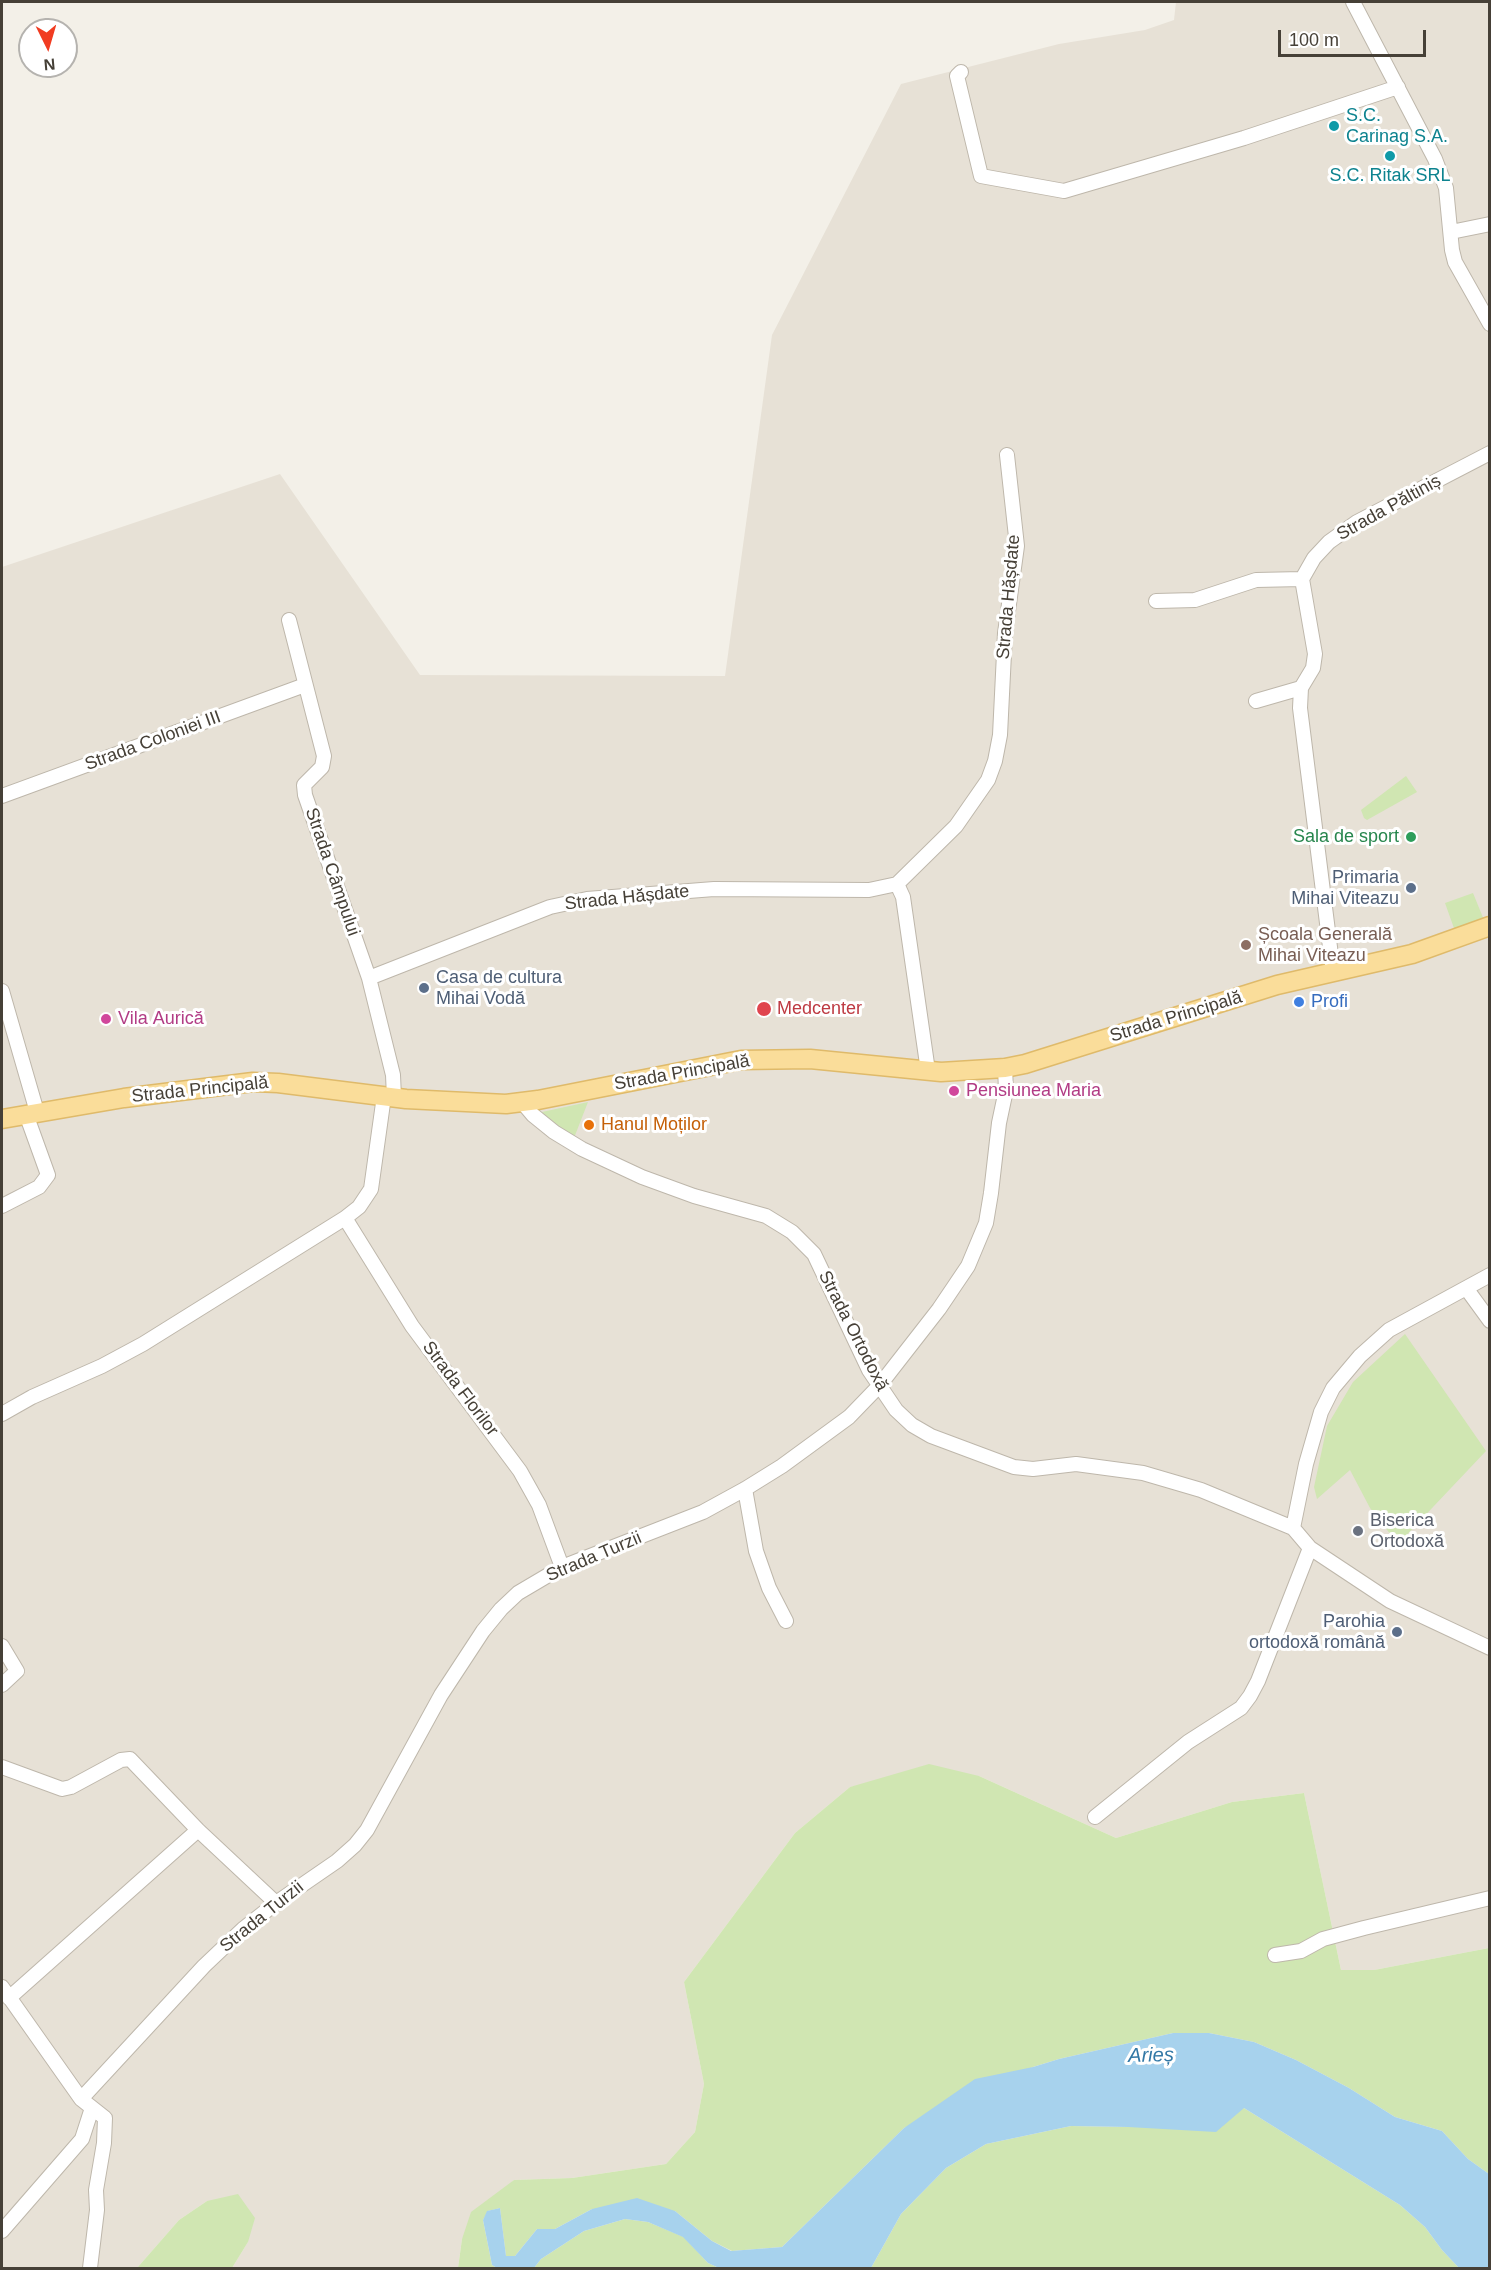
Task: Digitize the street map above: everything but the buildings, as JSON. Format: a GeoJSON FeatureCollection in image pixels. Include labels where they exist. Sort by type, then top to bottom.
{"type":"FeatureCollection","features":[{"type":"Feature","properties":{"kind":"main road","name":"Strada Principală"},"geometry":{"type":"LineString","coordinates":[[2,1119],[124,1098],[253,1082],[485,1104],[522,1102],[741,1060],[810,1059],[928,1071],[1005,1068],[1025,1064],[1277,985],[1412,954],[1490,926]]}},
{"type":"Feature","properties":{"kind":"street"},"geometry":{"type":"LineString","coordinates":[[1353,2],[1435,159],[1446,188],[1455,262],[1490,324]]}},
{"type":"Feature","properties":{"kind":"street"},"geometry":{"type":"LineString","coordinates":[[961,72],[957,76],[981,176],[1064,191],[1244,138],[1398,87]]}},
{"type":"Feature","properties":{"kind":"street"},"geometry":{"type":"LineString","coordinates":[[1451,232],[1490,224]]}},
{"type":"Feature","properties":{"kind":"street","name":"Strada Păltiniș"},"geometry":{"type":"LineString","coordinates":[[1302,579],[1314,558],[1329,542],[1357,522],[1490,453]]}},
{"type":"Feature","properties":{"kind":"street","name":"Strada Hășdate"},"geometry":{"type":"LineString","coordinates":[[369,978],[550,907],[586,899],[714,889],[869,890],[897,884],[956,826],[988,780],[995,761],[1000,735],[1005,633],[1017,546],[1007,454]]}},
{"type":"Feature","properties":{"kind":"street"},"geometry":{"type":"LineString","coordinates":[[1156,601],[1195,600],[1256,580],[1302,579],[1315,654],[1313,668],[1301,688],[1300,708],[1333,971]]}},
{"type":"Feature","properties":{"kind":"street","name":"Strada Câmpului"},"geometry":{"type":"LineString","coordinates":[[289,620],[324,756],[322,767],[304,785],[305,795],[369,978],[393,1074],[389,1096]]}},
{"type":"Feature","properties":{"kind":"street","name":"Strada Coloniei III"},"geometry":{"type":"LineString","coordinates":[[2,796],[305,685]]}},
{"type":"Feature","properties":{"kind":"street"},"geometry":{"type":"LineString","coordinates":[[1256,701],[1301,688]]}},
{"type":"Feature","properties":{"kind":"street"},"geometry":{"type":"LineString","coordinates":[[897,884],[903,897],[928,1071]]}},
{"type":"Feature","properties":{"kind":"street"},"geometry":{"type":"LineString","coordinates":[[2,991],[48,1175],[39,1187],[2,1206]]}},
{"type":"Feature","properties":{"kind":"street","name":"Strada Turzii"},"geometry":{"type":"LineString","coordinates":[[86,2103],[204,1966],[243,1929],[337,1861],[355,1845],[367,1830],[441,1695],[483,1631],[518,1593],[562,1567],[703,1512],[745,1489],[782,1466],[849,1417],[879,1386],[939,1309],[968,1266],[986,1223],[999,1123],[1006,1090],[1005,1068]]}},
{"type":"Feature","properties":{"kind":"street"},"geometry":{"type":"LineString","coordinates":[[2,1414],[32,1397],[102,1366],[143,1344],[359,1207],[371,1189],[389,1096]]}},
{"type":"Feature","properties":{"kind":"street","name":"Strada Ortodoxă"},"geometry":{"type":"LineString","coordinates":[[522,1102],[547,1126],[582,1149],[642,1177],[766,1216],[792,1232],[814,1254],[869,1370],[879,1386],[896,1410],[912,1425],[931,1436],[1014,1467],[1033,1469],[1076,1464],[1143,1473],[1201,1490],[1293,1528],[1310,1548],[1390,1601],[1490,1648]]}},
{"type":"Feature","properties":{"kind":"street","name":"Strada Florilor"},"geometry":{"type":"LineString","coordinates":[[345,1218],[412,1326],[520,1471],[539,1505],[562,1567]]}},
{"type":"Feature","properties":{"kind":"street"},"geometry":{"type":"LineString","coordinates":[[1293,1528],[1306,1464],[1321,1412],[1333,1388],[1360,1356],[1389,1330],[1490,1275]]}},
{"type":"Feature","properties":{"kind":"street"},"geometry":{"type":"LineString","coordinates":[[1466,1288],[1490,1321]]}},
{"type":"Feature","properties":{"kind":"street"},"geometry":{"type":"LineString","coordinates":[[745,1489],[756,1551],[769,1588],[786,1621]]}},
{"type":"Feature","properties":{"kind":"street"},"geometry":{"type":"LineString","coordinates":[[1095,1817],[1188,1742],[1241,1708],[1246,1702],[1258,1681],[1310,1548]]}},
{"type":"Feature","properties":{"kind":"street"},"geometry":{"type":"LineString","coordinates":[[2,1646],[17,1671],[2,1685]]}},
{"type":"Feature","properties":{"kind":"street"},"geometry":{"type":"LineString","coordinates":[[2,1767],[62,1789],[71,1787],[121,1760],[130,1759],[198,1830],[276,1903]]}},
{"type":"Feature","properties":{"kind":"street"},"geometry":{"type":"LineString","coordinates":[[90,2268],[105,2118],[86,2103],[5,1992],[198,1830]]}},
{"type":"Feature","properties":{"kind":"street"},"geometry":{"type":"LineString","coordinates":[[1275,1955],[1301,1951],[1323,1939],[1364,1928],[1490,1898]]}},
{"type":"Feature","properties":{"kind":"street"},"geometry":{"type":"LineString","coordinates":[[2,2231],[82,2139],[86,2103]]}},
{"type":"Feature","properties":{"kind":"shaded area"},"geometry":{"type":"Polygon","coordinates":[[[1176,2],[1489,2],[1489,1948],[1374,1970],[1341,1970],[1304,1793],[1232,1802],[1116,1838],[979,1776],[850,1787],[795,1833],[684,1982],[704,2084],[695,2132],[666,2164],[572,2178],[514,2180],[462,2239],[458,2268],[232,2268],[248,2242],[207,2201],[179,2220],[137,2268],[2,2268],[2,567],[280,474],[420,675],[725,676],[772,335],[901,84],[1059,44],[1145,30],[1174,20],[1176,2]]]}},
{"type":"Feature","properties":{"kind":"green space"},"geometry":{"type":"Polygon","coordinates":[[[1406,776],[1417,792],[1367,820],[1364,818],[1361,810],[1406,776]]]}},
{"type":"Feature","properties":{"kind":"green space"},"geometry":{"type":"Polygon","coordinates":[[[1473,893],[1484,920],[1455,931],[1445,903],[1473,893]]]}},
{"type":"Feature","properties":{"kind":"green space"},"geometry":{"type":"Polygon","coordinates":[[[588,1102],[574,1138],[554,1128],[542,1112],[588,1102]]]}},
{"type":"Feature","properties":{"kind":"green space"},"geometry":{"type":"Polygon","coordinates":[[[1405,1334],[1486,1451],[1398,1544],[1370,1508],[1350,1470],[1317,1499],[1314,1487],[1327,1426],[1353,1382],[1405,1334]]]}},
{"type":"Feature","properties":{"kind":"green space"},"geometry":{"type":"Polygon","coordinates":[[[929,1764],[979,1776],[1116,1838],[1232,1802],[1304,1793],[1341,1970],[1374,1970],[1489,1948],[1489,2174],[1468,2159],[1442,2131],[1395,2117],[1349,2088],[1296,2060],[1254,2042],[1209,2033],[1173,2033],[1033,2067],[904,2128],[782,2247],[732,2251],[712,2241],[675,2211],[592,2209],[555,2229],[537,2229],[515,2256],[506,2256],[500,2208],[488,2211],[483,2220],[492,2265],[497,2268],[458,2268],[462,2239],[471,2212],[514,2180],[572,2178],[666,2164],[695,2132],[704,2084],[684,1982],[795,1833],[850,1787],[929,1764]]]}},
{"type":"Feature","properties":{"kind":"green space"},"geometry":{"type":"Polygon","coordinates":[[[1244,2108],[1400,2205],[1425,2227],[1459,2268],[871,2268],[901,2214],[946,2168],[986,2144],[1071,2126],[1128,2127],[1244,2108]]]}},
{"type":"Feature","properties":{"kind":"green space"},"geometry":{"type":"Polygon","coordinates":[[[238,2194],[255,2218],[248,2242],[232,2268],[137,2268],[179,2220],[207,2201],[238,2194]]]}},
{"type":"Feature","properties":{"kind":"green space"},"geometry":{"type":"Polygon","coordinates":[[[625,2219],[648,2222],[684,2237],[708,2263],[719,2268],[534,2268],[541,2259],[584,2231],[625,2219]]]}},
{"type":"Feature","properties":{"kind":"water","name":"Arieș"},"geometry":{"type":"Polygon","coordinates":[[[1173,2033],[1209,2033],[1254,2042],[1296,2060],[1349,2088],[1395,2117],[1442,2131],[1468,2159],[1489,2174],[1489,2268],[1459,2268],[1425,2227],[1400,2205],[1244,2108],[1216,2132],[1071,2126],[986,2144],[946,2168],[901,2214],[871,2268],[719,2268],[708,2263],[683,2237],[648,2222],[625,2219],[584,2231],[541,2259],[534,2268],[497,2268],[492,2265],[483,2220],[487,2211],[500,2208],[506,2256],[515,2256],[537,2229],[555,2229],[592,2209],[637,2198],[675,2211],[712,2241],[731,2251],[782,2247],[904,2128],[975,2079],[1173,2033]]]}},
{"type":"Feature","properties":{"kind":"place","name":"S.C. Carinag S.A."},"geometry":{"type":"Point","coordinates":[1334,126]}},
{"type":"Feature","properties":{"kind":"place","name":"S.C. Ritak SRL"},"geometry":{"type":"Point","coordinates":[1390,156]}},
{"type":"Feature","properties":{"kind":"place","name":"Sala de sport"},"geometry":{"type":"Point","coordinates":[1411,837]}},
{"type":"Feature","properties":{"kind":"place","name":"Primaria Mihai Viteazu"},"geometry":{"type":"Point","coordinates":[1411,888]}},
{"type":"Feature","properties":{"kind":"place","name":"Școala Generală Mihai Viteazu"},"geometry":{"type":"Point","coordinates":[1246,945]}},
{"type":"Feature","properties":{"kind":"place","name":"Casa de cultura Mihai Vodă"},"geometry":{"type":"Point","coordinates":[424,988]}},
{"type":"Feature","properties":{"kind":"place","name":"Profi"},"geometry":{"type":"Point","coordinates":[1299,1002]}},
{"type":"Feature","properties":{"kind":"place","name":"Medcenter"},"geometry":{"type":"Point","coordinates":[764,1009]}},
{"type":"Feature","properties":{"kind":"place","name":"Vila Aurică"},"geometry":{"type":"Point","coordinates":[106,1019]}},
{"type":"Feature","properties":{"kind":"place","name":"Pensiunea Maria"},"geometry":{"type":"Point","coordinates":[954,1091]}},
{"type":"Feature","properties":{"kind":"place","name":"Hanul Moților"},"geometry":{"type":"Point","coordinates":[589,1125]}},
{"type":"Feature","properties":{"kind":"place","name":"Biserica Ortodoxă"},"geometry":{"type":"Point","coordinates":[1358,1531]}},
{"type":"Feature","properties":{"kind":"place","name":"Parohia ortodoxă română"},"geometry":{"type":"Point","coordinates":[1397,1632]}}]}
